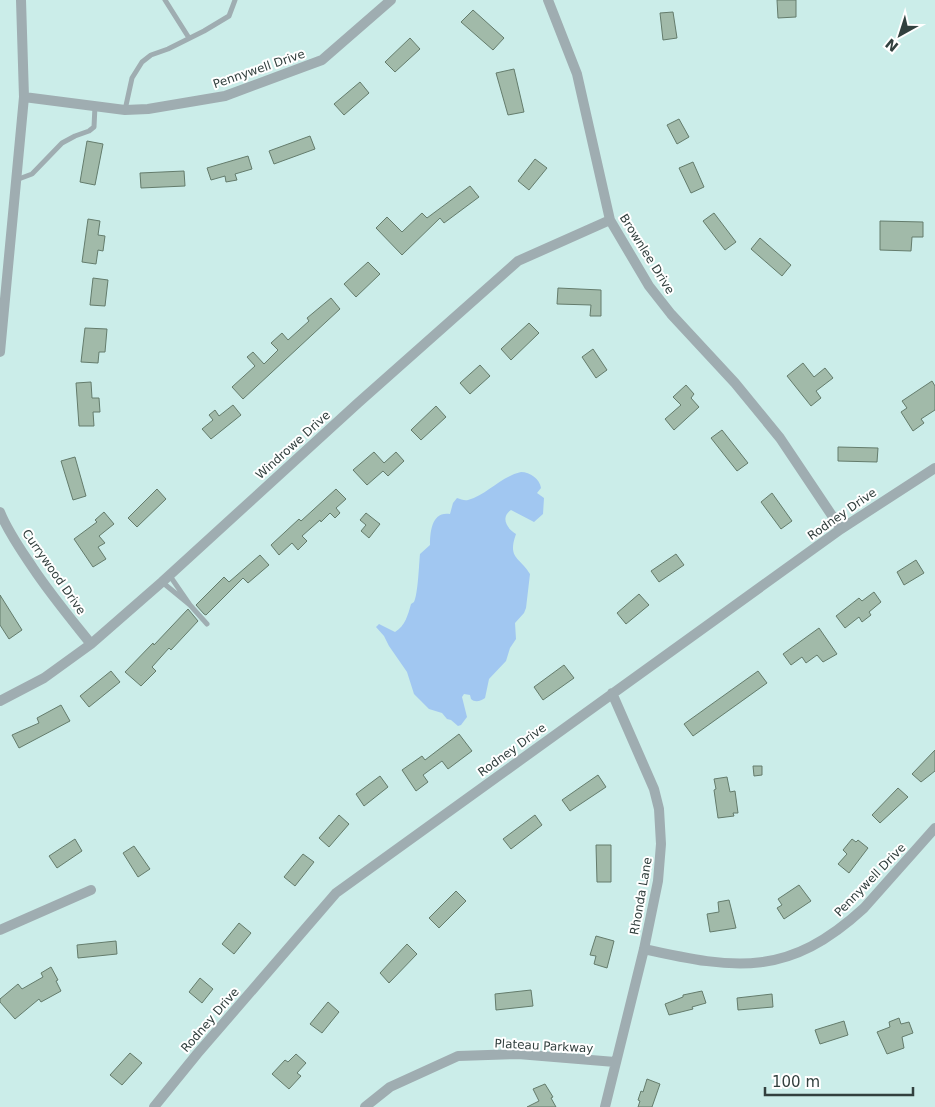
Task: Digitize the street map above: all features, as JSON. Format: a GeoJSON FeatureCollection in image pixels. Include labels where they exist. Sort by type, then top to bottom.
{"type":"FeatureCollection","features":[{"type":"Feature","properties":{"kind":"street"},"geometry":{"type":"LineString","coordinates":[[0,352],[24,97],[21,0]]}},
{"type":"Feature","properties":{"kind":"street","name":"Pennywell Drive"},"geometry":{"type":"LineString","coordinates":[[24,97],[125,110],[225,96],[322,60],[391,0]]}},
{"type":"Feature","properties":{"kind":"street","name":"Brownlee Drive"},"geometry":{"type":"LineString","coordinates":[[548,0],[577,74],[610,220],[649,286],[671,314],[735,383],[780,438],[841,529]]}},
{"type":"Feature","properties":{"kind":"street","name":"Windrowe Drive"},"geometry":{"type":"LineString","coordinates":[[0,702],[44,678],[91,644],[166,579],[358,403],[518,261],[610,220]]}},
{"type":"Feature","properties":{"kind":"street","name":"Rodney Drive"},"geometry":{"type":"LineString","coordinates":[[154,1107],[197,1054],[336,893],[841,529],[935,468]]}},
{"type":"Feature","properties":{"kind":"street","name":"Currywood Drive"},"geometry":{"type":"LineString","coordinates":[[0,512],[26,558],[55,600],[91,644]]}},
{"type":"Feature","properties":{"kind":"street","name":"Rhonda Lane"},"geometry":{"type":"LineString","coordinates":[[604,1107],[644,949],[659,867],[661,844],[660,818],[654,788],[612,693]]}},
{"type":"Feature","properties":{"kind":"street","name":"Pennywell Drive"},"geometry":{"type":"LineString","coordinates":[[644,949],[690,960],[730,965],[763,963],[794,954],[824,940],[852,919],[935,828]]}},
{"type":"Feature","properties":{"kind":"street"},"geometry":{"type":"LineString","coordinates":[[0,930],[91,890]]}},
{"type":"Feature","properties":{"kind":"street","name":"Plateau Parkway"},"geometry":{"type":"LineString","coordinates":[[365,1107],[390,1087],[458,1056],[518,1054],[615,1062]]}},
{"type":"Feature","properties":{"kind":"lane"},"geometry":{"type":"LineString","coordinates":[[165,0],[189,38]]}},
{"type":"Feature","properties":{"kind":"lane"},"geometry":{"type":"LineString","coordinates":[[125,110],[132,78],[142,62],[151,55],[189,38],[229,16],[235,0]]}},
{"type":"Feature","properties":{"kind":"lane"},"geometry":{"type":"LineString","coordinates":[[16,180],[32,174],[62,143],[94,126],[95,106]]}},
{"type":"Feature","properties":{"kind":"lane"},"geometry":{"type":"LineString","coordinates":[[166,579],[208,624]]}},
{"type":"Feature","properties":{"kind":"lane"},"geometry":{"type":"LineString","coordinates":[[166,579],[190,605]]}},
{"type":"Feature","properties":{"kind":"water"},"geometry":{"type":"Polygon","coordinates":[[[528,473],[537,479],[541,488],[537,493],[544,498],[543,514],[534,522],[511,510],[505,519],[510,529],[516,534],[513,548],[514,553],[530,574],[526,608],[515,623],[516,639],[510,648],[506,661],[489,679],[485,698],[476,701],[471,699],[470,695],[464,694],[462,697],[467,717],[458,726],[447,719],[442,713],[429,709],[414,694],[407,672],[376,627],[379,624],[395,632],[406,620],[415,598],[420,554],[430,545],[433,523],[436,519],[444,514],[450,514],[453,503],[457,498],[467,500],[475,497],[514,474],[528,473]]]}},
{"type":"Feature","properties":{"kind":"building"},"geometry":{"type":"Polygon","coordinates":[[[777,0],[796,0],[796,17],[778,18],[777,0]]]}},
{"type":"Feature","properties":{"kind":"building"},"geometry":{"type":"Polygon","coordinates":[[[473,10],[504,38],[493,50],[461,22],[473,10]]]}},
{"type":"Feature","properties":{"kind":"building"},"geometry":{"type":"Polygon","coordinates":[[[673,12],[677,38],[663,40],[660,13],[673,12]]]}},
{"type":"Feature","properties":{"kind":"building"},"geometry":{"type":"Polygon","coordinates":[[[410,38],[420,49],[395,72],[385,62],[410,38]]]}},
{"type":"Feature","properties":{"kind":"building"},"geometry":{"type":"Polygon","coordinates":[[[514,69],[524,112],[508,115],[496,73],[514,69]]]}},
{"type":"Feature","properties":{"kind":"building"},"geometry":{"type":"Polygon","coordinates":[[[360,82],[369,93],[344,115],[334,104],[360,82]]]}},
{"type":"Feature","properties":{"kind":"building"},"geometry":{"type":"Polygon","coordinates":[[[679,119],[689,137],[677,144],[667,125],[679,119]]]}},
{"type":"Feature","properties":{"kind":"building"},"geometry":{"type":"Polygon","coordinates":[[[310,136],[315,149],[274,164],[269,151],[310,136]]]}},
{"type":"Feature","properties":{"kind":"building"},"geometry":{"type":"Polygon","coordinates":[[[87,141],[103,144],[95,185],[80,182],[87,141]]]}},
{"type":"Feature","properties":{"kind":"building"},"geometry":{"type":"Polygon","coordinates":[[[248,156],[252,169],[235,174],[237,180],[226,182],[225,176],[211,180],[207,168],[248,156]]]}},
{"type":"Feature","properties":{"kind":"building"},"geometry":{"type":"Polygon","coordinates":[[[535,159],[547,168],[529,190],[518,181],[535,159]]]}},
{"type":"Feature","properties":{"kind":"building"},"geometry":{"type":"Polygon","coordinates":[[[693,162],[704,187],[691,193],[679,168],[693,162]]]}},
{"type":"Feature","properties":{"kind":"building"},"geometry":{"type":"Polygon","coordinates":[[[184,171],[185,186],[141,188],[140,173],[184,171]]]}},
{"type":"Feature","properties":{"kind":"building"},"geometry":{"type":"Polygon","coordinates":[[[470,186],[479,197],[444,223],[440,218],[402,255],[376,228],[387,217],[402,232],[422,213],[427,218],[470,186]]]}},
{"type":"Feature","properties":{"kind":"building"},"geometry":{"type":"Polygon","coordinates":[[[714,213],[736,242],[725,250],[703,221],[714,213]]]}},
{"type":"Feature","properties":{"kind":"building"},"geometry":{"type":"Polygon","coordinates":[[[88,219],[100,221],[98,235],[105,236],[103,251],[98,250],[96,264],[82,262],[88,219]]]}},
{"type":"Feature","properties":{"kind":"building"},"geometry":{"type":"Polygon","coordinates":[[[880,221],[923,222],[923,237],[912,237],[911,251],[880,250],[880,221]]]}},
{"type":"Feature","properties":{"kind":"building"},"geometry":{"type":"Polygon","coordinates":[[[760,238],[791,265],[782,276],[751,249],[760,238]]]}},
{"type":"Feature","properties":{"kind":"building"},"geometry":{"type":"Polygon","coordinates":[[[368,262],[380,274],[356,297],[344,284],[368,262]]]}},
{"type":"Feature","properties":{"kind":"building"},"geometry":{"type":"Polygon","coordinates":[[[93,278],[108,280],[105,306],[90,305],[93,278]]]}},
{"type":"Feature","properties":{"kind":"building"},"geometry":{"type":"Polygon","coordinates":[[[558,288],[601,290],[601,316],[590,316],[591,305],[557,304],[558,288]]]}},
{"type":"Feature","properties":{"kind":"building"},"geometry":{"type":"Polygon","coordinates":[[[331,298],[340,309],[243,399],[232,387],[255,366],[247,357],[253,352],[264,364],[278,350],[271,343],[282,333],[288,340],[309,321],[307,318],[331,298]]]}},
{"type":"Feature","properties":{"kind":"building"},"geometry":{"type":"Polygon","coordinates":[[[529,323],[539,333],[511,360],[501,349],[529,323]]]}},
{"type":"Feature","properties":{"kind":"building"},"geometry":{"type":"Polygon","coordinates":[[[85,328],[107,329],[105,352],[99,352],[98,363],[81,362],[85,328]]]}},
{"type":"Feature","properties":{"kind":"building"},"geometry":{"type":"Polygon","coordinates":[[[593,349],[607,370],[596,378],[582,357],[593,349]]]}},
{"type":"Feature","properties":{"kind":"building"},"geometry":{"type":"Polygon","coordinates":[[[803,363],[814,377],[825,368],[833,378],[816,391],[821,398],[811,406],[787,376],[803,363]]]}},
{"type":"Feature","properties":{"kind":"building"},"geometry":{"type":"Polygon","coordinates":[[[480,365],[490,376],[470,394],[460,383],[480,365]]]}},
{"type":"Feature","properties":{"kind":"building"},"geometry":{"type":"Polygon","coordinates":[[[932,381],[935,386],[935,410],[921,419],[924,423],[913,431],[901,412],[907,408],[902,401],[932,381]]]}},
{"type":"Feature","properties":{"kind":"building"},"geometry":{"type":"Polygon","coordinates":[[[91,382],[92,398],[99,398],[100,412],[93,412],[94,426],[79,426],[76,383],[91,382]]]}},
{"type":"Feature","properties":{"kind":"building"},"geometry":{"type":"Polygon","coordinates":[[[686,385],[694,394],[691,398],[699,407],[674,430],[665,419],[681,405],[673,397],[686,385]]]}},
{"type":"Feature","properties":{"kind":"building"},"geometry":{"type":"Polygon","coordinates":[[[233,405],[241,415],[211,439],[202,429],[213,420],[209,415],[215,410],[219,416],[233,405]]]}},
{"type":"Feature","properties":{"kind":"building"},"geometry":{"type":"Polygon","coordinates":[[[436,406],[446,417],[421,440],[411,430],[436,406]]]}},
{"type":"Feature","properties":{"kind":"building"},"geometry":{"type":"Polygon","coordinates":[[[722,430],[748,463],[737,471],[711,438],[722,430]]]}},
{"type":"Feature","properties":{"kind":"building"},"geometry":{"type":"Polygon","coordinates":[[[838,447],[878,448],[877,462],[838,461],[838,447]]]}},
{"type":"Feature","properties":{"kind":"building"},"geometry":{"type":"Polygon","coordinates":[[[374,452],[384,463],[396,452],[404,461],[388,476],[383,471],[367,485],[353,470],[374,452]]]}},
{"type":"Feature","properties":{"kind":"building"},"geometry":{"type":"Polygon","coordinates":[[[75,457],[86,496],[73,500],[61,461],[75,457]]]}},
{"type":"Feature","properties":{"kind":"building"},"geometry":{"type":"Polygon","coordinates":[[[157,489],[166,499],[137,527],[128,518],[157,489]]]}},
{"type":"Feature","properties":{"kind":"building"},"geometry":{"type":"Polygon","coordinates":[[[336,489],[346,499],[336,508],[340,513],[335,518],[330,513],[321,522],[320,520],[302,536],[307,541],[298,550],[292,543],[279,555],[271,545],[336,489]]]}},
{"type":"Feature","properties":{"kind":"building"},"geometry":{"type":"Polygon","coordinates":[[[772,493],[792,521],[781,529],[761,502],[772,493]]]}},
{"type":"Feature","properties":{"kind":"building"},"geometry":{"type":"Polygon","coordinates":[[[104,512],[114,524],[99,536],[105,543],[98,547],[106,559],[93,567],[74,539],[97,522],[95,520],[104,512]]]}},
{"type":"Feature","properties":{"kind":"building"},"geometry":{"type":"Polygon","coordinates":[[[366,513],[380,524],[369,538],[361,531],[366,525],[360,520],[366,513]]]}},
{"type":"Feature","properties":{"kind":"building"},"geometry":{"type":"Polygon","coordinates":[[[676,554],[684,565],[659,582],[651,571],[676,554]]]}},
{"type":"Feature","properties":{"kind":"building"},"geometry":{"type":"Polygon","coordinates":[[[260,555],[269,565],[248,583],[243,578],[206,615],[204,614],[196,605],[224,577],[229,582],[260,555]]]}},
{"type":"Feature","properties":{"kind":"building"},"geometry":{"type":"Polygon","coordinates":[[[916,560],[924,573],[904,585],[897,572],[916,560]]]}},
{"type":"Feature","properties":{"kind":"building"},"geometry":{"type":"Polygon","coordinates":[[[874,592],[881,602],[869,612],[871,615],[862,622],[859,617],[845,628],[836,616],[859,598],[862,601],[874,592]]]}},
{"type":"Feature","properties":{"kind":"building"},"geometry":{"type":"Polygon","coordinates":[[[639,594],[649,605],[626,624],[617,613],[639,594]]]}},
{"type":"Feature","properties":{"kind":"building"},"geometry":{"type":"Polygon","coordinates":[[[0,595],[22,630],[9,639],[0,625],[0,595]]]}},
{"type":"Feature","properties":{"kind":"building"},"geometry":{"type":"Polygon","coordinates":[[[188,609],[198,621],[152,667],[156,671],[141,686],[125,672],[188,609]]]}},
{"type":"Feature","properties":{"kind":"building"},"geometry":{"type":"Polygon","coordinates":[[[819,628],[837,654],[823,662],[817,655],[806,663],[802,657],[791,665],[783,654],[819,628]]]}},
{"type":"Feature","properties":{"kind":"building"},"geometry":{"type":"Polygon","coordinates":[[[564,665],[574,678],[543,700],[534,687],[564,665]]]}},
{"type":"Feature","properties":{"kind":"building"},"geometry":{"type":"Polygon","coordinates":[[[111,671],[120,682],[89,707],[80,696],[111,671]]]}},
{"type":"Feature","properties":{"kind":"building"},"geometry":{"type":"Polygon","coordinates":[[[758,671],[767,683],[693,736],[684,724],[758,671]]]}},
{"type":"Feature","properties":{"kind":"building"},"geometry":{"type":"Polygon","coordinates":[[[61,705],[70,721],[19,748],[12,735],[39,723],[37,718],[61,705]]]}},
{"type":"Feature","properties":{"kind":"building"},"geometry":{"type":"Polygon","coordinates":[[[459,734],[472,751],[448,769],[442,761],[423,775],[428,782],[416,791],[402,770],[422,756],[425,760],[459,734]]]}},
{"type":"Feature","properties":{"kind":"building"},"geometry":{"type":"Polygon","coordinates":[[[935,750],[935,771],[921,782],[912,774],[935,750]]]}},
{"type":"Feature","properties":{"kind":"building"},"geometry":{"type":"Polygon","coordinates":[[[753,766],[762,766],[762,775],[754,776],[753,766]]]}},
{"type":"Feature","properties":{"kind":"building"},"geometry":{"type":"Polygon","coordinates":[[[598,775],[606,787],[570,811],[562,800],[598,775]]]}},
{"type":"Feature","properties":{"kind":"building"},"geometry":{"type":"Polygon","coordinates":[[[380,776],[388,787],[364,806],[356,794],[380,776]]]}},
{"type":"Feature","properties":{"kind":"building"},"geometry":{"type":"Polygon","coordinates":[[[727,777],[730,792],[735,791],[738,813],[733,813],[734,816],[718,818],[714,779],[727,777]]]}},
{"type":"Feature","properties":{"kind":"building"},"geometry":{"type":"Polygon","coordinates":[[[898,788],[908,797],[880,823],[872,815],[898,788]]]}},
{"type":"Feature","properties":{"kind":"building"},"geometry":{"type":"Polygon","coordinates":[[[339,815],[349,824],[329,847],[319,838],[339,815]]]}},
{"type":"Feature","properties":{"kind":"building"},"geometry":{"type":"Polygon","coordinates":[[[535,815],[542,825],[511,849],[503,839],[535,815]]]}},
{"type":"Feature","properties":{"kind":"building"},"geometry":{"type":"Polygon","coordinates":[[[75,839],[82,851],[57,868],[49,856],[75,839]]]}},
{"type":"Feature","properties":{"kind":"building"},"geometry":{"type":"Polygon","coordinates":[[[852,839],[856,842],[858,840],[868,848],[849,873],[838,864],[847,854],[843,850],[852,839]]]}},
{"type":"Feature","properties":{"kind":"building"},"geometry":{"type":"Polygon","coordinates":[[[596,845],[611,845],[611,882],[597,882],[596,845]]]}},
{"type":"Feature","properties":{"kind":"building"},"geometry":{"type":"Polygon","coordinates":[[[134,846],[150,869],[138,877],[123,853],[134,846]]]}},
{"type":"Feature","properties":{"kind":"building"},"geometry":{"type":"Polygon","coordinates":[[[303,854],[314,862],[295,886],[284,877],[303,854]]]}},
{"type":"Feature","properties":{"kind":"building"},"geometry":{"type":"Polygon","coordinates":[[[799,885],[811,901],[784,919],[777,908],[782,905],[778,899],[799,885]]]}},
{"type":"Feature","properties":{"kind":"building"},"geometry":{"type":"Polygon","coordinates":[[[456,891],[466,901],[439,928],[429,918],[456,891]]]}},
{"type":"Feature","properties":{"kind":"building"},"geometry":{"type":"Polygon","coordinates":[[[729,900],[736,928],[710,932],[707,914],[719,912],[718,902],[729,900]]]}},
{"type":"Feature","properties":{"kind":"building"},"geometry":{"type":"Polygon","coordinates":[[[239,923],[251,933],[234,954],[222,944],[239,923]]]}},
{"type":"Feature","properties":{"kind":"building"},"geometry":{"type":"Polygon","coordinates":[[[596,936],[614,941],[607,968],[594,964],[596,956],[590,955],[596,936]]]}},
{"type":"Feature","properties":{"kind":"building"},"geometry":{"type":"Polygon","coordinates":[[[116,941],[117,954],[78,958],[77,945],[116,941]]]}},
{"type":"Feature","properties":{"kind":"building"},"geometry":{"type":"Polygon","coordinates":[[[407,944],[417,954],[389,983],[380,973],[407,944]]]}},
{"type":"Feature","properties":{"kind":"building"},"geometry":{"type":"Polygon","coordinates":[[[51,967],[61,991],[41,1002],[39,999],[15,1019],[0,1002],[0,999],[18,984],[22,989],[43,977],[41,973],[51,967]]]}},
{"type":"Feature","properties":{"kind":"building"},"geometry":{"type":"Polygon","coordinates":[[[200,978],[213,989],[202,1003],[189,992],[200,978]]]}},
{"type":"Feature","properties":{"kind":"building"},"geometry":{"type":"Polygon","coordinates":[[[531,990],[533,1006],[496,1010],[495,994],[531,990]]]}},
{"type":"Feature","properties":{"kind":"building"},"geometry":{"type":"Polygon","coordinates":[[[702,991],[706,1003],[692,1007],[693,1009],[669,1015],[665,1004],[683,997],[683,995],[702,991]]]}},
{"type":"Feature","properties":{"kind":"building"},"geometry":{"type":"Polygon","coordinates":[[[772,994],[773,1007],[738,1010],[737,998],[772,994]]]}},
{"type":"Feature","properties":{"kind":"building"},"geometry":{"type":"Polygon","coordinates":[[[328,1002],[339,1012],[322,1033],[310,1024],[328,1002]]]}},
{"type":"Feature","properties":{"kind":"building"},"geometry":{"type":"Polygon","coordinates":[[[899,1018],[901,1024],[909,1022],[913,1033],[902,1037],[904,1048],[887,1054],[877,1032],[890,1027],[889,1022],[899,1018]]]}},
{"type":"Feature","properties":{"kind":"building"},"geometry":{"type":"Polygon","coordinates":[[[844,1021],[848,1035],[820,1044],[815,1030],[844,1021]]]}},
{"type":"Feature","properties":{"kind":"building"},"geometry":{"type":"Polygon","coordinates":[[[130,1053],[142,1063],[122,1085],[110,1075],[130,1053]]]}},
{"type":"Feature","properties":{"kind":"building"},"geometry":{"type":"Polygon","coordinates":[[[296,1054],[306,1063],[297,1073],[301,1076],[289,1089],[272,1074],[285,1060],[288,1062],[296,1054]]]}},
{"type":"Feature","properties":{"kind":"building"},"geometry":{"type":"Polygon","coordinates":[[[647,1079],[660,1084],[652,1107],[638,1107],[640,1101],[638,1100],[647,1079]]]}},
{"type":"Feature","properties":{"kind":"building"},"geometry":{"type":"Polygon","coordinates":[[[545,1084],[553,1097],[551,1098],[556,1107],[527,1107],[539,1101],[533,1089],[545,1084]]]}}]}
